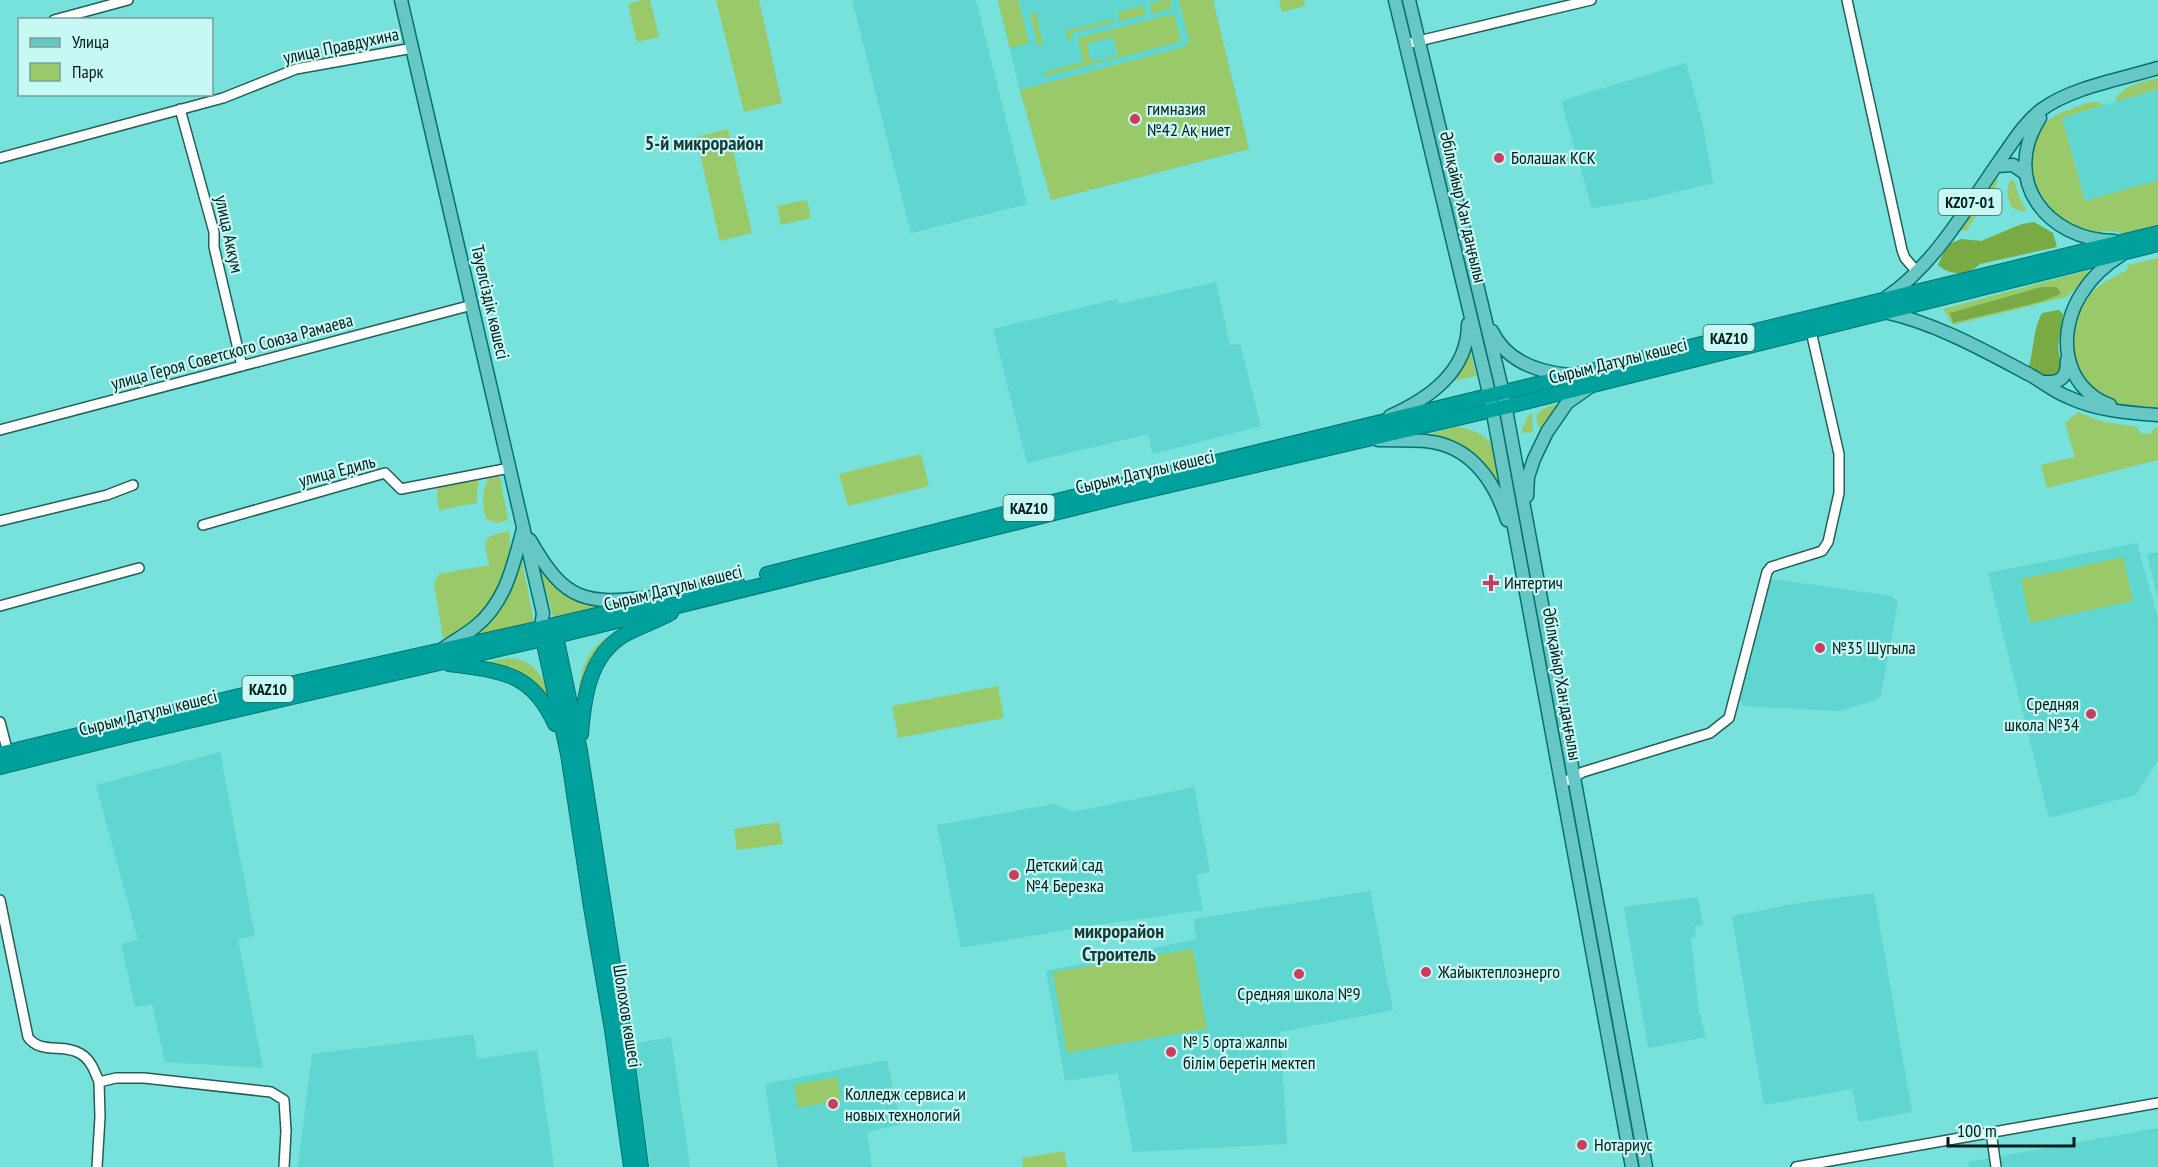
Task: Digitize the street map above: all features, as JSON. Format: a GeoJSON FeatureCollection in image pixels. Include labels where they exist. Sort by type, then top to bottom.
{"type":"FeatureCollection","features":[{"type":"Feature","properties":{"kind":"highway","name":"Сырым Датұлы көшесі"},"geometry":{"type":"LineString","coordinates":[[1497,402],[1576,375],[1882,307],[2126,246],[2158,233]]}},
{"type":"Feature","properties":{"kind":"highway","name":"Сырым Датұлы көшесі"},"geometry":{"type":"LineString","coordinates":[[2126,246],[2158,244]]}},
{"type":"Feature","properties":{"kind":"highway","name":"Сырым Датұлы көшесі"},"geometry":{"type":"LineString","coordinates":[[5,760],[128,735],[441,657],[1134,493],[1365,433],[1497,402],[1594,385],[1698,360],[1809,324]]}},
{"type":"Feature","properties":{"kind":"highway"},"geometry":{"type":"LineString","coordinates":[[574,752],[586,696],[597,663],[624,635],[696,596]]}},
{"type":"Feature","properties":{"kind":"highway"},"geometry":{"type":"LineString","coordinates":[[548,632],[574,752]]}},
{"type":"Feature","properties":{"kind":"highway"},"geometry":{"type":"LineString","coordinates":[[441,657],[501,673],[523,682],[542,698],[574,752]]}},
{"type":"Feature","properties":{"kind":"highway","name":"Шолохов көшесі"},"geometry":{"type":"LineString","coordinates":[[574,752],[578,821],[632,1167]]}},
{"type":"Feature","properties":{"kind":"highway","name":"Шолохов көшесі"},"geometry":{"type":"LineString","coordinates":[[574,752],[593,839],[623,1028],[641,1167]]}},
{"type":"Feature","properties":{"kind":"main road","name":"Тәуелсіздік көшесі"},"geometry":{"type":"LineString","coordinates":[[402,0],[548,632]]}},
{"type":"Feature","properties":{"kind":"main road","name":"Әбілқайыр Хан даңғылы"},"geometry":{"type":"LineString","coordinates":[[1395,0],[1468,304],[1497,402],[1526,515],[1646,1167]]}},
{"type":"Feature","properties":{"kind":"main road","name":"Әбілқайыр Хан даңғылы"},"geometry":{"type":"LineString","coordinates":[[1408,0],[1481,302],[1519,555],[1632,1167]]}},
{"type":"Feature","properties":{"kind":"main road","name":"KZ07-01"},"geometry":{"type":"LineString","coordinates":[[1882,307],[1917,272],[2024,126],[2041,110],[2057,101],[2097,86],[2158,68]]}},
{"type":"Feature","properties":{"kind":"main road","name":"KZ07-01"},"geometry":{"type":"LineString","coordinates":[[2057,101],[2041,117],[2027,143],[2026,174],[2036,201],[2055,223],[2085,238],[2126,246]]}},
{"type":"Feature","properties":{"kind":"main road"},"geometry":{"type":"LineString","coordinates":[[1996,166],[2013,165],[2026,174]]}},
{"type":"Feature","properties":{"kind":"main road"},"geometry":{"type":"LineString","coordinates":[[2043,382],[2061,380],[2067,370],[2068,326],[2076,303],[2084,288],[2126,246]]}},
{"type":"Feature","properties":{"kind":"main road"},"geometry":{"type":"LineString","coordinates":[[1481,302],[1494,334],[1508,354],[1537,368],[1576,375]]}},
{"type":"Feature","properties":{"kind":"main road"},"geometry":{"type":"LineString","coordinates":[[1365,433],[1431,393],[1446,380],[1467,344],[1468,304]]}},
{"type":"Feature","properties":{"kind":"main road"},"geometry":{"type":"LineString","coordinates":[[1882,307],[1910,317],[1982,350],[2068,398],[2098,407],[2158,415]]}},
{"type":"Feature","properties":{"kind":"main road"},"geometry":{"type":"LineString","coordinates":[[2067,357],[2072,373],[2089,394],[2106,404],[2137,413]]}},
{"type":"Feature","properties":{"kind":"main road"},"geometry":{"type":"LineString","coordinates":[[1526,515],[1528,477],[1547,432],[1567,404],[1594,385]]}},
{"type":"Feature","properties":{"kind":"main road"},"geometry":{"type":"LineString","coordinates":[[1365,433],[1436,442],[1455,449],[1481,468],[1488,477],[1505,513],[1519,555]]}},
{"type":"Feature","properties":{"kind":"main road"},"geometry":{"type":"LineString","coordinates":[[524,528],[545,566],[555,578],[580,595],[614,601],[696,596]]}},
{"type":"Feature","properties":{"kind":"main road"},"geometry":{"type":"LineString","coordinates":[[441,657],[497,604],[508,581],[524,528]]}},
{"type":"Feature","properties":{"kind":"street"},"geometry":{"type":"LineString","coordinates":[[61,18],[128,0]]}},
{"type":"Feature","properties":{"kind":"street"},"geometry":{"type":"LineString","coordinates":[[1406,44],[1591,0]]}},
{"type":"Feature","properties":{"kind":"street"},"geometry":{"type":"LineString","coordinates":[[1847,0],[1902,250],[1905,258],[1917,272]]}},
{"type":"Feature","properties":{"kind":"street","name":"улица Правдухина"},"geometry":{"type":"LineString","coordinates":[[0,158],[223,98],[296,69],[413,48]]}},
{"type":"Feature","properties":{"kind":"street","name":"улица Аккум"},"geometry":{"type":"LineString","coordinates":[[180,109],[214,232],[214,247],[242,366]]}},
{"type":"Feature","properties":{"kind":"street","name":"улица Героя Советского Союза Рамаева"},"geometry":{"type":"LineString","coordinates":[[0,430],[472,305]]}},
{"type":"Feature","properties":{"kind":"street"},"geometry":{"type":"LineString","coordinates":[[1562,784],[1583,772],[1710,733],[1729,718],[1767,572],[1771,567],[1822,551],[1828,542],[1839,493],[1839,454],[1809,324]]}},
{"type":"Feature","properties":{"kind":"street","name":"улица Едиль"},"geometry":{"type":"LineString","coordinates":[[203,525],[386,473],[401,489],[510,468]]}},
{"type":"Feature","properties":{"kind":"street"},"geometry":{"type":"LineString","coordinates":[[0,521],[107,495],[133,485]]}},
{"type":"Feature","properties":{"kind":"street"},"geometry":{"type":"LineString","coordinates":[[0,606],[139,568]]}},
{"type":"Feature","properties":{"kind":"street"},"geometry":{"type":"LineString","coordinates":[[0,722],[5,760]]}},
{"type":"Feature","properties":{"kind":"street"},"geometry":{"type":"LineString","coordinates":[[0,900],[28,1037],[38,1047],[80,1053],[91,1064],[99,1082],[98,1167]]}},
{"type":"Feature","properties":{"kind":"street"},"geometry":{"type":"LineString","coordinates":[[99,1082],[116,1078],[144,1078],[271,1092],[284,1100],[286,1131],[284,1167]]}},
{"type":"Feature","properties":{"kind":"street"},"geometry":{"type":"LineString","coordinates":[[1796,1167],[2158,1103]]}},
{"type":"Feature","properties":{"kind":"street"},"geometry":{"type":"LineString","coordinates":[[1991,1132],[1996,1167]]}},
{"type":"Feature","properties":{"kind":"shaded area"},"geometry":{"type":"Polygon","coordinates":[[[852,0],[976,0],[1027,204],[911,233],[852,0]]]}},
{"type":"Feature","properties":{"kind":"shaded area","name":"гимназия №42 Ақ ниет"},"geometry":{"type":"Polygon","coordinates":[[[998,0],[1213,0],[1249,149],[1051,200],[1019,87],[998,0]]]}},
{"type":"Feature","properties":{"kind":"shaded area"},"geometry":{"type":"Polygon","coordinates":[[[1686,63],[1703,125],[1713,183],[1643,200],[1592,208],[1561,101],[1686,63]]]}},
{"type":"Feature","properties":{"kind":"shaded area"},"geometry":{"type":"Polygon","coordinates":[[[2158,89],[2158,180],[2085,202],[2062,118],[2158,89]]]}},
{"type":"Feature","properties":{"kind":"shaded area"},"geometry":{"type":"Polygon","coordinates":[[[1216,282],[1230,345],[1240,344],[1261,426],[1153,454],[1148,434],[1027,463],[993,329],[1117,299],[1119,304],[1216,282]]]}},
{"type":"Feature","properties":{"kind":"shaded area","name":"Средняя школа №34"},"geometry":{"type":"Polygon","coordinates":[[[2137,543],[2158,619],[2158,760],[2136,795],[2049,818],[1988,573],[2137,543]]]}},
{"type":"Feature","properties":{"kind":"shaded area"},"geometry":{"type":"Polygon","coordinates":[[[2158,552],[2158,598],[2147,554],[2158,552]]]}},
{"type":"Feature","properties":{"kind":"shaded area","name":"№35 Шугыла"},"geometry":{"type":"Polygon","coordinates":[[[1772,579],[1892,596],[1898,602],[1881,695],[1876,700],[1839,711],[1744,706],[1739,700],[1767,583],[1772,579]]]}},
{"type":"Feature","properties":{"kind":"shaded area"},"geometry":{"type":"Polygon","coordinates":[[[220,752],[255,936],[238,939],[263,1068],[165,1062],[152,1004],[135,1007],[121,944],[138,940],[96,785],[220,752]]]}},
{"type":"Feature","properties":{"kind":"shaded area"},"geometry":{"type":"Polygon","coordinates":[[[1194,787],[1210,872],[1196,875],[1203,910],[1089,926],[961,948],[937,825],[1054,804],[1073,812],[1194,787]]]}},
{"type":"Feature","properties":{"kind":"shaded area","name":"№ 5 орта жалпы білім беретін мектеп"},"geometry":{"type":"Polygon","coordinates":[[[1370,891],[1393,1010],[1280,1032],[1287,1144],[1133,1152],[1118,1073],[1065,1081],[1046,971],[1196,939],[1194,919],[1370,891]]]}},
{"type":"Feature","properties":{"kind":"shaded area"},"geometry":{"type":"Polygon","coordinates":[[[1874,893],[1912,1112],[1859,1122],[1852,1089],[1764,1105],[1732,916],[1799,903],[1874,893]]]}},
{"type":"Feature","properties":{"kind":"shaded area"},"geometry":{"type":"Polygon","coordinates":[[[1698,897],[1703,925],[1695,926],[1696,937],[1691,938],[1699,1012],[1706,1037],[1648,1048],[1624,907],[1698,897]]]}},
{"type":"Feature","properties":{"kind":"shaded area"},"geometry":{"type":"Polygon","coordinates":[[[474,1034],[477,1059],[537,1050],[554,1167],[298,1167],[312,1054],[474,1034]]]}},
{"type":"Feature","properties":{"kind":"shaded area"},"geometry":{"type":"Polygon","coordinates":[[[671,1037],[690,1167],[650,1167],[633,1044],[671,1037]]]}},
{"type":"Feature","properties":{"kind":"shaded area","name":"Колледж сервиса и новых технологий"},"geometry":{"type":"Polygon","coordinates":[[[887,1060],[901,1124],[867,1132],[872,1167],[778,1167],[765,1084],[887,1060]]]}},
{"type":"Feature","properties":{"kind":"shaded area"},"geometry":{"type":"Polygon","coordinates":[[[2158,1128],[2158,1167],[1969,1167],[1968,1162],[2158,1128]]]}},
{"type":"Feature","properties":{"kind":"green space"},"geometry":{"type":"Polygon","coordinates":[[[650,0],[659,37],[637,42],[628,4],[650,0]]]}},
{"type":"Feature","properties":{"kind":"green space"},"geometry":{"type":"Polygon","coordinates":[[[716,0],[759,0],[782,103],[744,112],[716,0]]]}},
{"type":"Feature","properties":{"kind":"green space"},"geometry":{"type":"Polygon","coordinates":[[[998,0],[1018,0],[1029,43],[1010,48],[998,0]]]}},
{"type":"Feature","properties":{"kind":"green space"},"geometry":{"type":"Polygon","coordinates":[[[1170,0],[1172,8],[1152,14],[1150,4],[1170,0]]]}},
{"type":"Feature","properties":{"kind":"green space","name":"гимназия №42 Ақ ниет"},"geometry":{"type":"Polygon","coordinates":[[[1179,0],[1213,0],[1249,149],[1051,200],[1020,90],[1185,47],[1189,41],[1179,0]]]}},
{"type":"Feature","properties":{"kind":"green space"},"geometry":{"type":"Polygon","coordinates":[[[1279,0],[1304,0],[1305,6],[1282,12],[1279,0]]]}},
{"type":"Feature","properties":{"kind":"green space"},"geometry":{"type":"Polygon","coordinates":[[[1143,6],[1145,15],[1120,21],[1118,12],[1143,6]]]}},
{"type":"Feature","properties":{"kind":"green space"},"geometry":{"type":"Polygon","coordinates":[[[1036,13],[1043,45],[1038,46],[1030,14],[1036,13]]]}},
{"type":"Feature","properties":{"kind":"green space"},"geometry":{"type":"Polygon","coordinates":[[[1174,14],[1179,42],[1106,61],[1105,59],[1118,55],[1113,37],[1087,44],[1091,62],[1102,59],[1102,62],[1046,76],[1044,72],[1083,62],[1078,38],[1174,14]]]}},
{"type":"Feature","properties":{"kind":"green space"},"geometry":{"type":"Polygon","coordinates":[[[1113,19],[1114,22],[1071,33],[1072,40],[1068,41],[1066,31],[1113,19]]]}},
{"type":"Feature","properties":{"kind":"green space"},"geometry":{"type":"Polygon","coordinates":[[[2158,78],[2158,89],[2115,102],[2127,88],[2158,78]]]}},
{"type":"Feature","properties":{"kind":"green space"},"geometry":{"type":"Polygon","coordinates":[[[2090,102],[2104,105],[2062,118],[2085,201],[2158,180],[2158,225],[2122,234],[2115,231],[2084,230],[2057,215],[2040,192],[2034,178],[2032,164],[2037,136],[2045,124],[2055,116],[2090,102]]]}},
{"type":"Feature","properties":{"kind":"green space"},"geometry":{"type":"Polygon","coordinates":[[[728,129],[752,233],[720,241],[696,137],[728,129]]]}},
{"type":"Feature","properties":{"kind":"green space"},"geometry":{"type":"Polygon","coordinates":[[[1993,177],[1997,177],[1998,182],[1967,230],[1962,231],[1960,229],[1993,177]]]}},
{"type":"Feature","properties":{"kind":"green space"},"geometry":{"type":"Polygon","coordinates":[[[2010,180],[2014,180],[2026,210],[2024,212],[2012,208],[2010,204],[2008,191],[2010,180]]]}},
{"type":"Feature","properties":{"kind":"green space"},"geometry":{"type":"Polygon","coordinates":[[[807,200],[811,218],[781,225],[777,206],[807,200]]]}},
{"type":"Feature","properties":{"kind":"green space"},"geometry":{"type":"Polygon","coordinates":[[[2034,222],[2053,233],[2057,247],[1980,264],[1970,271],[1959,273],[1953,273],[1938,265],[1947,245],[1961,239],[1981,241],[2022,224],[2034,222]]]}},
{"type":"Feature","properties":{"kind":"green space"},"geometry":{"type":"Polygon","coordinates":[[[2158,258],[2158,409],[2114,403],[2092,390],[2079,369],[2073,339],[2076,319],[2085,300],[2098,286],[2127,270],[2128,265],[2158,258]]]}},
{"type":"Feature","properties":{"kind":"green space"},"geometry":{"type":"Polygon","coordinates":[[[2086,271],[2090,272],[2090,276],[2066,297],[1953,325],[1943,309],[2086,271]],[[2041,287],[1950,314],[1954,323],[2040,302],[2061,294],[2041,287]]]}},
{"type":"Feature","properties":{"kind":"green space"},"geometry":{"type":"Polygon","coordinates":[[[2041,287],[2057,287],[2061,294],[2040,302],[1953,323],[1950,313],[2041,287]]]}},
{"type":"Feature","properties":{"kind":"green space"},"geometry":{"type":"Polygon","coordinates":[[[2059,310],[2063,314],[2058,347],[2062,371],[2057,377],[2045,377],[2029,366],[2035,332],[2042,313],[2059,310]]]}},
{"type":"Feature","properties":{"kind":"green space"},"geometry":{"type":"Polygon","coordinates":[[[1470,347],[1476,376],[1452,381],[1464,365],[1470,347]]]}},
{"type":"Feature","properties":{"kind":"green space"},"geometry":{"type":"Polygon","coordinates":[[[1564,402],[1544,430],[1541,430],[1537,423],[1538,413],[1547,407],[1564,402]]]}},
{"type":"Feature","properties":{"kind":"green space"},"geometry":{"type":"Polygon","coordinates":[[[1532,412],[1533,432],[1521,433],[1526,419],[1532,412]]]}},
{"type":"Feature","properties":{"kind":"green space"},"geometry":{"type":"Polygon","coordinates":[[[2078,412],[2100,421],[2137,427],[2140,433],[2151,434],[2154,428],[2158,427],[2158,460],[2047,488],[2041,465],[2075,457],[2065,423],[2078,412]]]}},
{"type":"Feature","properties":{"kind":"green space"},"geometry":{"type":"Polygon","coordinates":[[[1455,427],[1478,433],[1491,443],[1505,503],[1491,476],[1419,437],[1455,427]]]}},
{"type":"Feature","properties":{"kind":"green space"},"geometry":{"type":"Polygon","coordinates":[[[921,454],[929,486],[848,506],[839,474],[921,454]]]}},
{"type":"Feature","properties":{"kind":"green space"},"geometry":{"type":"Polygon","coordinates":[[[496,474],[500,478],[508,520],[497,523],[486,519],[483,502],[488,480],[491,475],[496,474]]]}},
{"type":"Feature","properties":{"kind":"green space"},"geometry":{"type":"Polygon","coordinates":[[[480,477],[477,503],[439,510],[438,487],[480,477]]]}},
{"type":"Feature","properties":{"kind":"green space"},"geometry":{"type":"Polygon","coordinates":[[[509,531],[508,565],[496,597],[474,622],[459,632],[443,638],[434,583],[439,574],[489,565],[486,540],[493,535],[509,531]]]}},
{"type":"Feature","properties":{"kind":"green space"},"geometry":{"type":"Polygon","coordinates":[[[520,550],[534,623],[457,642],[477,631],[520,550]]]}},
{"type":"Feature","properties":{"kind":"green space"},"geometry":{"type":"Polygon","coordinates":[[[2123,557],[2133,601],[2030,623],[2021,579],[2123,557]]]}},
{"type":"Feature","properties":{"kind":"green space"},"geometry":{"type":"Polygon","coordinates":[[[537,558],[543,569],[611,605],[554,620],[537,558]]]}},
{"type":"Feature","properties":{"kind":"green space"},"geometry":{"type":"Polygon","coordinates":[[[617,632],[579,710],[579,685],[585,664],[597,645],[617,632]]]}},
{"type":"Feature","properties":{"kind":"green space"},"geometry":{"type":"Polygon","coordinates":[[[508,658],[519,660],[535,669],[546,685],[554,715],[549,704],[476,664],[508,658]]]}},
{"type":"Feature","properties":{"kind":"green space"},"geometry":{"type":"Polygon","coordinates":[[[998,686],[1004,718],[898,738],[892,706],[998,686]]]}},
{"type":"Feature","properties":{"kind":"green space"},"geometry":{"type":"Polygon","coordinates":[[[779,822],[783,844],[737,850],[734,829],[779,822]]]}},
{"type":"Feature","properties":{"kind":"green space"},"geometry":{"type":"Polygon","coordinates":[[[1193,949],[1207,1029],[1067,1053],[1053,972],[1193,949]]]}},
{"type":"Feature","properties":{"kind":"green space"},"geometry":{"type":"Polygon","coordinates":[[[837,1077],[841,1100],[798,1108],[794,1085],[837,1077]]]}},
{"type":"Feature","properties":{"kind":"green space"},"geometry":{"type":"Polygon","coordinates":[[[1064,1151],[1067,1167],[1023,1167],[1022,1158],[1064,1151]]]}},
{"type":"Feature","properties":{"kind":"place","name":"гимназия №42 Ақ ниет"},"geometry":{"type":"Point","coordinates":[1135,119]}},
{"type":"Feature","properties":{"kind":"place","name":"Болашак КСК"},"geometry":{"type":"Point","coordinates":[1499,158]}},
{"type":"Feature","properties":{"kind":"place","name":"Интертич"},"geometry":{"type":"Point","coordinates":[1491,583]}},
{"type":"Feature","properties":{"kind":"place","name":"№35 Шугыла"},"geometry":{"type":"Point","coordinates":[1820,648]}},
{"type":"Feature","properties":{"kind":"place","name":"Средняя школа №34"},"geometry":{"type":"Point","coordinates":[2091,714]}},
{"type":"Feature","properties":{"kind":"place","name":"Детский сад №4 Березка"},"geometry":{"type":"Point","coordinates":[1014,875]}},
{"type":"Feature","properties":{"kind":"place","name":"Жайыктеплоэнерго"},"geometry":{"type":"Point","coordinates":[1426,972]}},
{"type":"Feature","properties":{"kind":"place","name":"Средняя школа №9"},"geometry":{"type":"Point","coordinates":[1299,974]}},
{"type":"Feature","properties":{"kind":"place","name":"№ 5 орта жалпы білім беретін мектеп"},"geometry":{"type":"Point","coordinates":[1171,1052]}},
{"type":"Feature","properties":{"kind":"place","name":"Колледж сервиса и новых технологий"},"geometry":{"type":"Point","coordinates":[833,1104]}},
{"type":"Feature","properties":{"kind":"place","name":"Нотариус"},"geometry":{"type":"Point","coordinates":[1582,1145]}},
{"type":"Feature","properties":{"kind":"district","name":"5-й микрорайон"},"geometry":{"type":"Point","coordinates":[704,143]}},
{"type":"Feature","properties":{"kind":"district","name":"микрорайон Строитель"},"geometry":{"type":"Point","coordinates":[1119,942]}}]}
